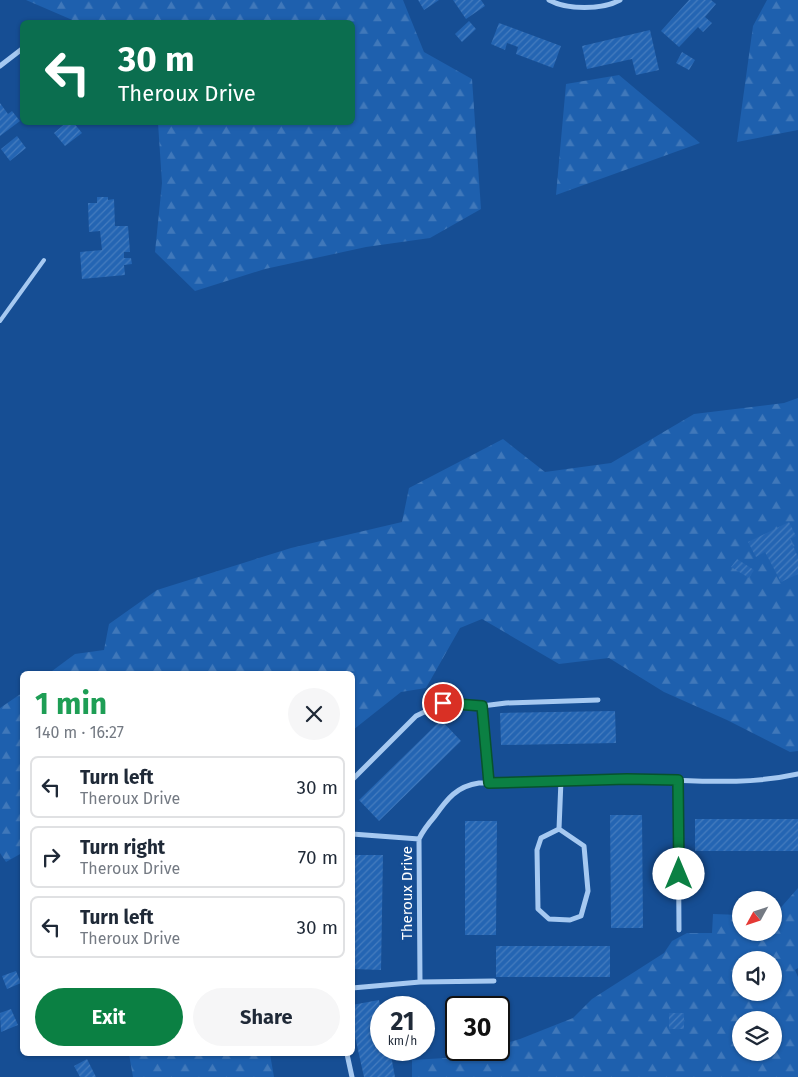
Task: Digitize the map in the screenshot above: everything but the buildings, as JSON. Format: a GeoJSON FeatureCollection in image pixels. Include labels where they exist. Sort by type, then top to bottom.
{"type":"FeatureCollection","features":[{"type":"Feature","properties":{"kind":"street"},"geometry":{"type":"LineString","coordinates":[[549,0],[584,8],[611,5],[620,0]]}},
{"type":"Feature","properties":{"kind":"street"},"geometry":{"type":"LineString","coordinates":[[0,66],[20,51]]}},
{"type":"Feature","properties":{"kind":"street"},"geometry":{"type":"LineString","coordinates":[[355,777],[416,716],[443,703],[482,706],[506,703],[598,700]]}},
{"type":"Feature","properties":{"kind":"street"},"geometry":{"type":"LineString","coordinates":[[482,706],[489,783]]}},
{"type":"Feature","properties":{"kind":"street","name":"Theroux Drive"},"geometry":{"type":"LineString","coordinates":[[420,982],[419,839],[452,794],[470,784],[634,779],[740,782],[777,779],[798,774]]}},
{"type":"Feature","properties":{"kind":"street"},"geometry":{"type":"LineString","coordinates":[[559,829],[560,780]]}},
{"type":"Feature","properties":{"kind":"street"},"geometry":{"type":"LineString","coordinates":[[678,780],[679,930]]}},
{"type":"Feature","properties":{"kind":"street"},"geometry":{"type":"LineString","coordinates":[[559,829],[584,846],[585,853],[588,891],[581,916],[570,920],[549,919],[538,909],[537,850],[541,838],[559,829]]}},
{"type":"Feature","properties":{"kind":"street"},"geometry":{"type":"LineString","coordinates":[[355,834],[419,839]]}},
{"type":"Feature","properties":{"kind":"street"},"geometry":{"type":"LineString","coordinates":[[355,988],[420,982],[494,981]]}},
{"type":"Feature","properties":{"kind":"street"},"geometry":{"type":"LineString","coordinates":[[347,1056],[352,1077]]}},
{"type":"Feature","properties":{"kind":"lane"},"geometry":{"type":"LineString","coordinates":[[0,321],[44,260]]}},
{"type":"Feature","properties":{"kind":"green space"},"geometry":{"type":"Polygon","coordinates":[[[26,0],[403,0],[424,52],[472,79],[481,209],[430,238],[366,247],[265,269],[195,291],[155,252],[162,183],[158,125],[355,125],[355,20],[72,20],[26,0]]]}},
{"type":"Feature","properties":{"kind":"green space"},"geometry":{"type":"Polygon","coordinates":[[[767,0],[798,0],[798,130],[737,142],[753,26],[767,0]]]}},
{"type":"Feature","properties":{"kind":"green space"},"geometry":{"type":"Polygon","coordinates":[[[619,75],[700,143],[556,195],[566,84],[619,75]]]}},
{"type":"Feature","properties":{"kind":"green space"},"geometry":{"type":"Polygon","coordinates":[[[798,398],[798,751],[790,752],[727,720],[664,692],[609,658],[559,664],[482,619],[460,628],[426,688],[401,692],[355,728],[355,671],[52,671],[75,654],[104,650],[109,624],[157,590],[291,548],[402,522],[409,488],[503,439],[545,472],[611,463],[694,414],[784,403],[798,398]]]}},
{"type":"Feature","properties":{"kind":"green space"},"geometry":{"type":"Polygon","coordinates":[[[20,694],[20,854],[6,862],[0,853],[0,708],[20,694]]]}},
{"type":"Feature","properties":{"kind":"green space"},"geometry":{"type":"Polygon","coordinates":[[[798,888],[798,968],[795,970],[798,977],[798,1077],[412,1077],[412,1061],[435,1061],[435,1059],[445,1058],[445,1061],[510,1061],[510,1042],[573,1018],[592,999],[664,953],[672,941],[687,933],[712,933],[713,914],[732,915],[732,941],[782,941],[782,906],[798,888]]]}},
{"type":"Feature","properties":{"kind":"green space"},"geometry":{"type":"Polygon","coordinates":[[[129,1056],[270,1056],[274,1077],[133,1077],[129,1056]]]}},
{"type":"Feature","properties":{"kind":"route"},"geometry":{"type":"LineString","coordinates":[[443,703],[482,706],[489,783],[560,780],[678,780],[679,874]]}}]}
